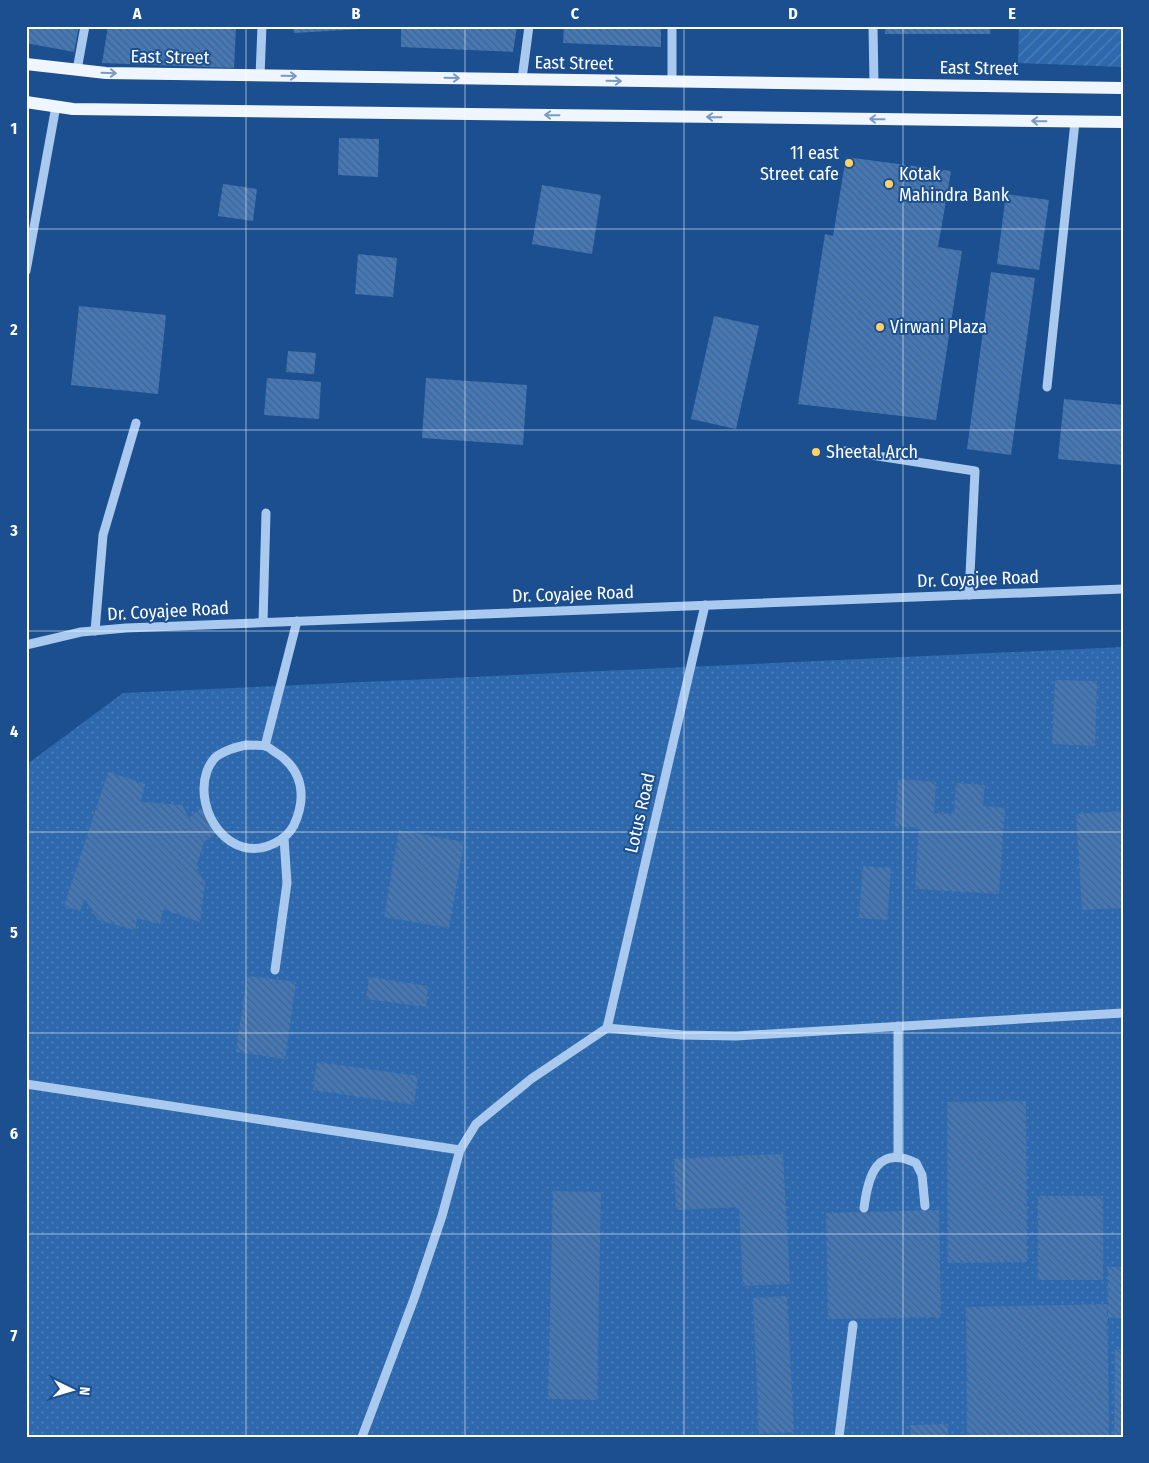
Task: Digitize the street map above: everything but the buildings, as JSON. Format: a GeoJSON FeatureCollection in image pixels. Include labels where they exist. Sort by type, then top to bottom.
{"type":"FeatureCollection","features":[{"type":"Feature","properties":{"kind":"main road","name":"East Street"},"geometry":{"type":"LineString","coordinates":[[26,64],[106,73],[1123,88]]}},
{"type":"Feature","properties":{"kind":"main road"},"geometry":{"type":"LineString","coordinates":[[26,102],[73,109],[1123,122]]}},
{"type":"Feature","properties":{"kind":"street"},"geometry":{"type":"LineString","coordinates":[[77,70],[85,26]]}},
{"type":"Feature","properties":{"kind":"street"},"geometry":{"type":"LineString","coordinates":[[260,76],[262,26]]}},
{"type":"Feature","properties":{"kind":"street"},"geometry":{"type":"LineString","coordinates":[[522,79],[529,26]]}},
{"type":"Feature","properties":{"kind":"street"},"geometry":{"type":"LineString","coordinates":[[672,26],[672,81]]}},
{"type":"Feature","properties":{"kind":"street"},"geometry":{"type":"LineString","coordinates":[[873,26],[874,84]]}},
{"type":"Feature","properties":{"kind":"street"},"geometry":{"type":"LineString","coordinates":[[26,271],[56,106]]}},
{"type":"Feature","properties":{"kind":"street"},"geometry":{"type":"LineString","coordinates":[[1047,387],[1075,122]]}},
{"type":"Feature","properties":{"kind":"street"},"geometry":{"type":"LineString","coordinates":[[95,631],[103,535],[136,423]]}},
{"type":"Feature","properties":{"kind":"street"},"geometry":{"type":"LineString","coordinates":[[845,451],[975,471],[969,595]]}},
{"type":"Feature","properties":{"kind":"street"},"geometry":{"type":"LineString","coordinates":[[263,622],[266,513]]}},
{"type":"Feature","properties":{"kind":"street","name":"Dr. Coyajee Road"},"geometry":{"type":"LineString","coordinates":[[26,645],[81,632],[126,628],[1123,589]]}},
{"type":"Feature","properties":{"kind":"street","name":"Lotus Road"},"geometry":{"type":"LineString","coordinates":[[607,1028],[705,606]]}},
{"type":"Feature","properties":{"kind":"street"},"geometry":{"type":"LineString","coordinates":[[265,746],[298,621]]}},
{"type":"Feature","properties":{"kind":"street"},"geometry":{"type":"LineString","coordinates":[[246,745],[265,746],[283,756],[293,768],[300,784],[302,800],[299,815],[284,838],[266,847],[251,847],[232,843],[222,835],[210,819],[204,800],[203,782],[208,768],[216,756],[232,748],[246,745]]}},
{"type":"Feature","properties":{"kind":"street"},"geometry":{"type":"LineString","coordinates":[[275,970],[287,883],[284,838]]}},
{"type":"Feature","properties":{"kind":"street"},"geometry":{"type":"LineString","coordinates":[[362,1437],[418,1290],[442,1216],[460,1150],[476,1124],[531,1079],[607,1028],[682,1035],[736,1036],[1123,1013]]}},
{"type":"Feature","properties":{"kind":"street"},"geometry":{"type":"LineString","coordinates":[[898,1026],[898,1156]]}},
{"type":"Feature","properties":{"kind":"street"},"geometry":{"type":"LineString","coordinates":[[26,1084],[460,1150]]}},
{"type":"Feature","properties":{"kind":"street"},"geometry":{"type":"LineString","coordinates":[[864,1208],[868,1182],[874,1170],[881,1162],[898,1156],[916,1163],[922,1175],[925,1206]]}},
{"type":"Feature","properties":{"kind":"street"},"geometry":{"type":"LineString","coordinates":[[839,1437],[853,1325]]}},
{"type":"Feature","properties":{"kind":"shaded area"},"geometry":{"type":"Polygon","coordinates":[[[1019,26],[1123,26],[1123,67],[1018,63],[1019,26]]]}},
{"type":"Feature","properties":{"kind":"shaded area"},"geometry":{"type":"Polygon","coordinates":[[[1123,647],[1123,1437],[26,1437],[26,765],[123,693],[1123,647]]]}},
{"type":"Feature","properties":{"kind":"place","name":"11 east Street cafe"},"geometry":{"type":"Point","coordinates":[849,163]}},
{"type":"Feature","properties":{"kind":"place","name":"Kotak Mahindra Bank"},"geometry":{"type":"Point","coordinates":[889,184]}},
{"type":"Feature","properties":{"kind":"place","name":"Virwani Plaza"},"geometry":{"type":"Point","coordinates":[880,327]}},
{"type":"Feature","properties":{"kind":"place","name":"Sheetal Arch"},"geometry":{"type":"Point","coordinates":[816,452]}}]}
